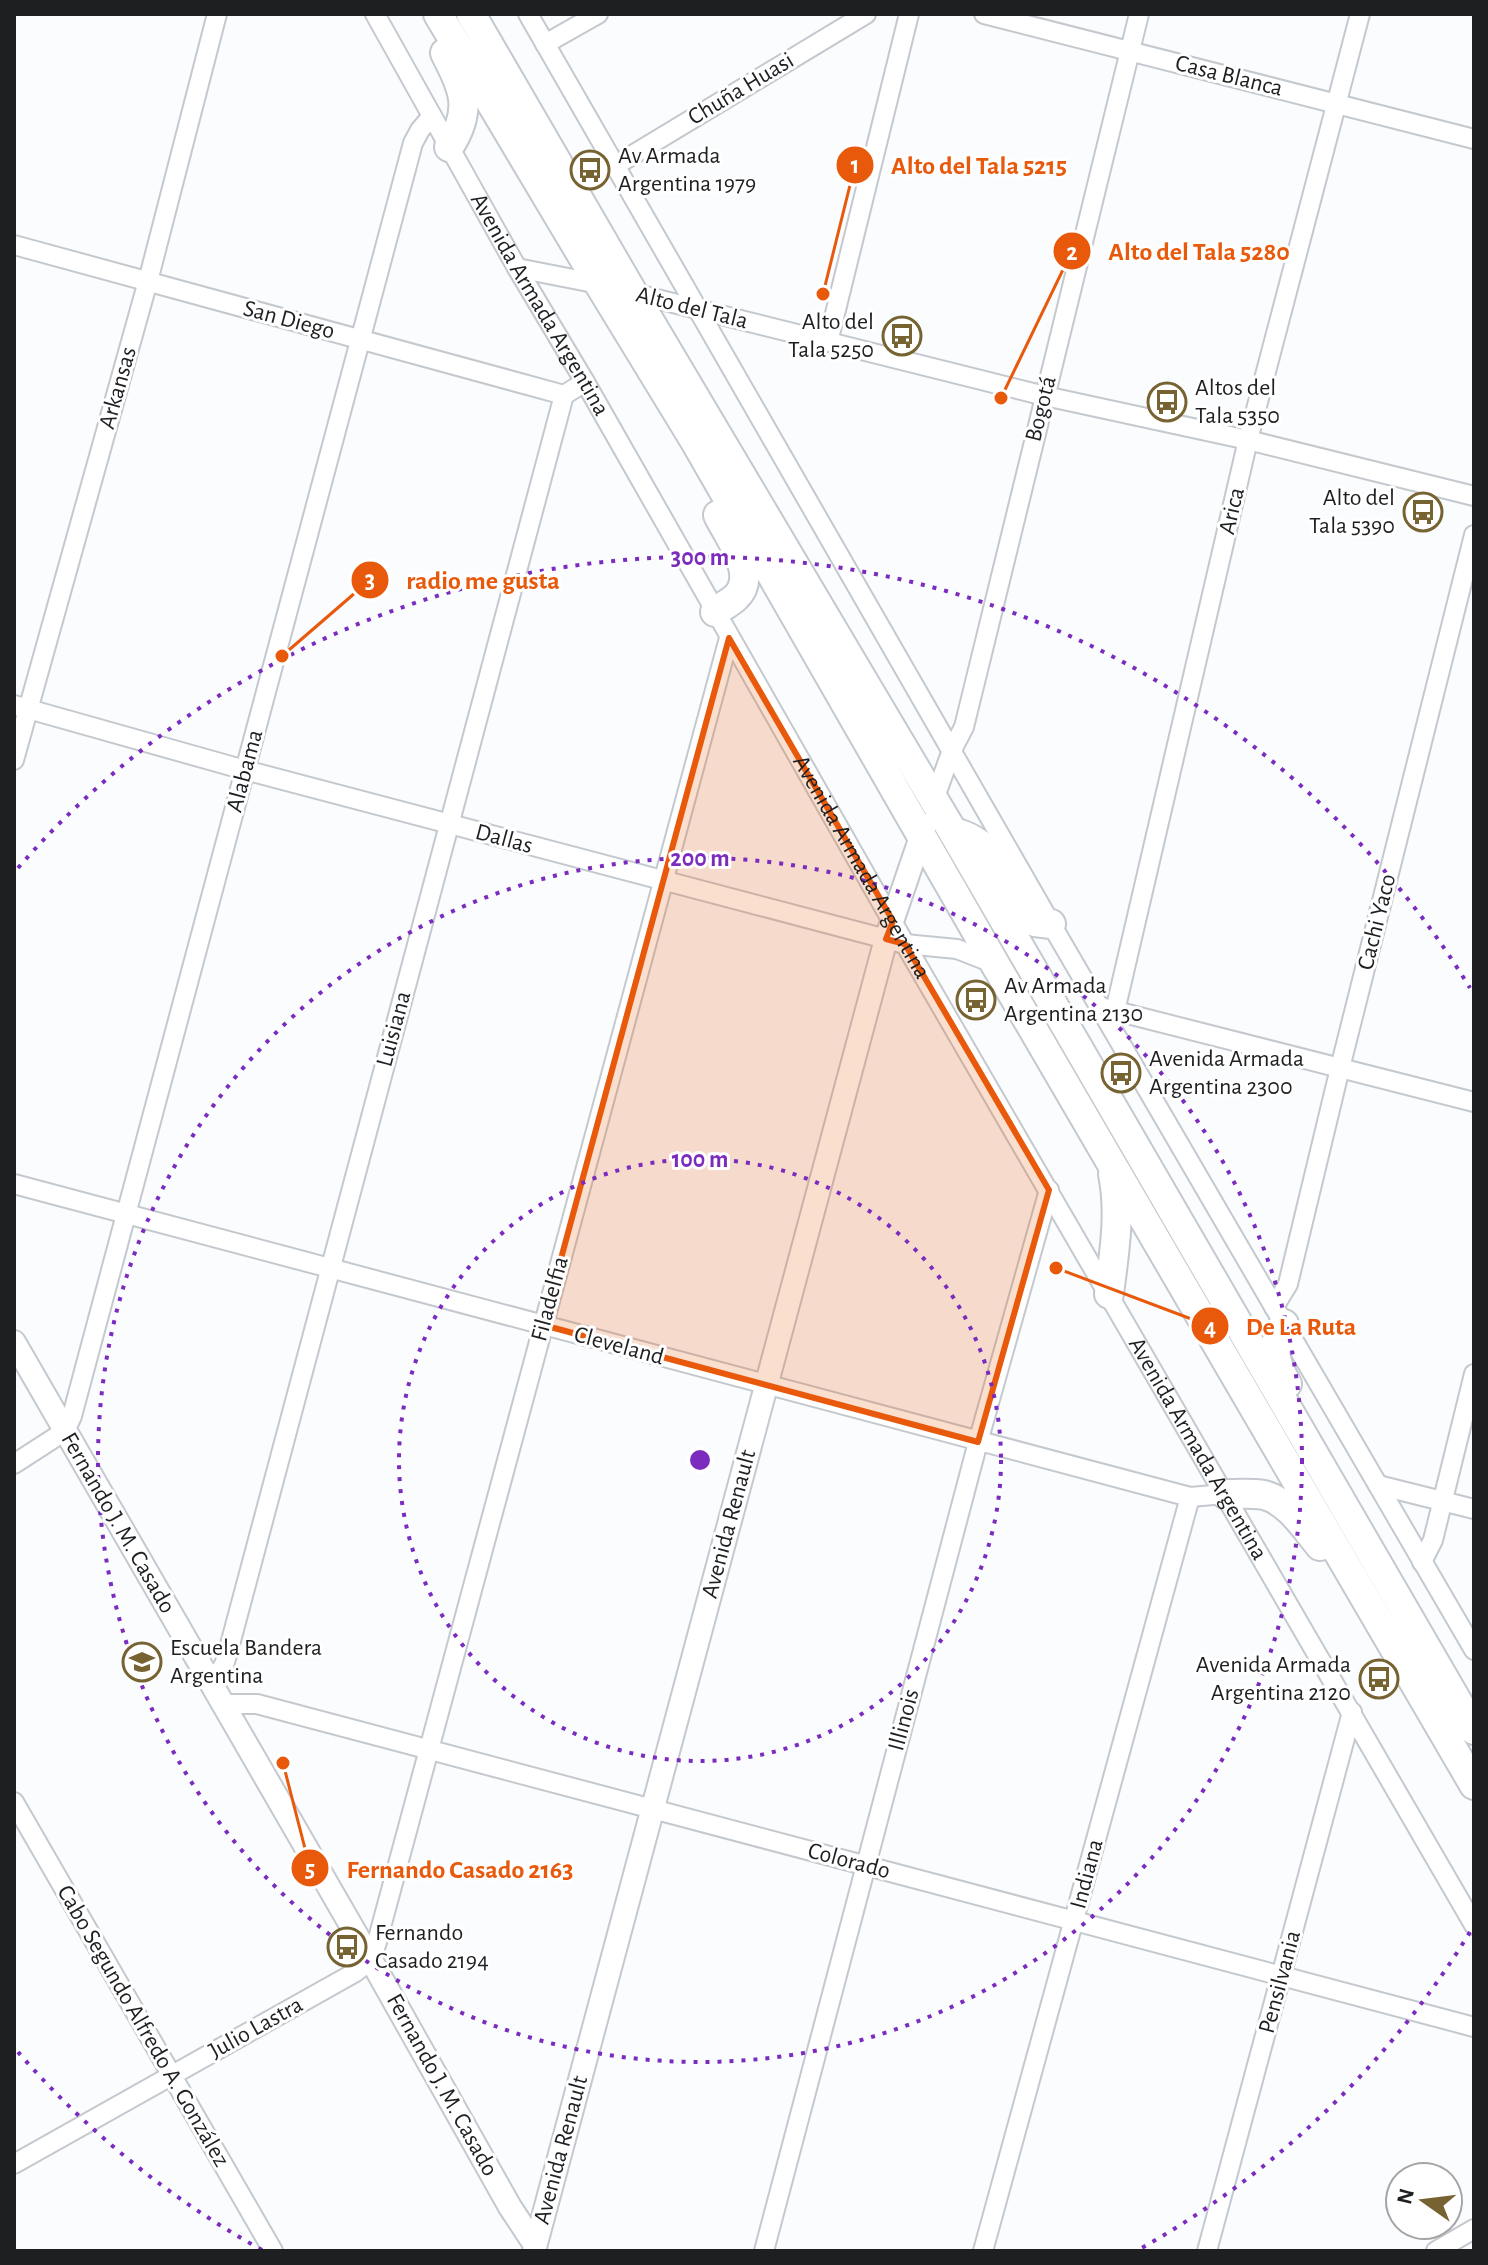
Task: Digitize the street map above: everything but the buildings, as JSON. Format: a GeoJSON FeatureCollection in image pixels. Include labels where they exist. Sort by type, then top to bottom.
{"type":"FeatureCollection","features":[{"type":"Feature","properties":{"kind":"main road"},"geometry":{"type":"LineString","coordinates":[[424,14],[452,68],[463,98],[464,116],[449,147]]}},
{"type":"Feature","properties":{"kind":"main road"},"geometry":{"type":"LineString","coordinates":[[438,14],[696,443],[995,964],[1474,1785]]}},
{"type":"Feature","properties":{"kind":"main road"},"geometry":{"type":"LineString","coordinates":[[471,14],[953,832],[1474,1730]]}},
{"type":"Feature","properties":{"kind":"main road"},"geometry":{"type":"LineString","coordinates":[[696,443],[697,471],[745,576],[737,597],[715,612]]}},
{"type":"Feature","properties":{"kind":"main road"},"geometry":{"type":"LineString","coordinates":[[953,832],[977,840],[994,856],[1035,922],[1051,924]]}},
{"type":"Feature","properties":{"kind":"main road"},"geometry":{"type":"LineString","coordinates":[[1109,1294],[1118,1217],[1111,1161]]}},
{"type":"Feature","properties":{"kind":"main road"},"geometry":{"type":"LineString","coordinates":[[1279,1315],[1275,1341],[1278,1369],[1328,1460],[1348,1515]]}},
{"type":"Feature","properties":{"kind":"main road"},"geometry":{"type":"LineString","coordinates":[[1225,1494],[1264,1495],[1277,1502],[1289,1510],[1351,1575]]}},
{"type":"Feature","properties":{"kind":"street","name":"Arkansas"},"geometry":{"type":"LineString","coordinates":[[14,760],[21,707],[148,281],[217,14]]}},
{"type":"Feature","properties":{"kind":"street","name":"Avenida Armada Argentina"},"geometry":{"type":"LineString","coordinates":[[375,14],[715,612],[894,935],[1049,1190],[1474,1925]]}},
{"type":"Feature","properties":{"kind":"street"},"geometry":{"type":"LineString","coordinates":[[528,14],[1051,924],[1107,1009],[1279,1315],[1474,1650]]}},
{"type":"Feature","properties":{"kind":"street"},"geometry":{"type":"LineString","coordinates":[[545,44],[598,14]]}},
{"type":"Feature","properties":{"kind":"street","name":"Chuña Huasi"},"geometry":{"type":"LineString","coordinates":[[616,165],[866,14]]}},
{"type":"Feature","properties":{"kind":"street"},"geometry":{"type":"LineString","coordinates":[[828,342],[909,14]]}},
{"type":"Feature","properties":{"kind":"street","name":"Casa Blanca"},"geometry":{"type":"LineString","coordinates":[[984,14],[1474,139]]}},
{"type":"Feature","properties":{"kind":"street","name":"Bogotá"},"geometry":{"type":"LineString","coordinates":[[934,800],[964,727],[1139,14]]}},
{"type":"Feature","properties":{"kind":"street","name":"Arica"},"geometry":{"type":"LineString","coordinates":[[1107,1009],[1248,440],[1360,14]]}},
{"type":"Feature","properties":{"kind":"street","name":"Alabama"},"geometry":{"type":"LineString","coordinates":[[65,1431],[72,1416],[413,143],[432,116]]}},
{"type":"Feature","properties":{"kind":"street","name":"San Diego"},"geometry":{"type":"LineString","coordinates":[[14,245],[564,395]]}},
{"type":"Feature","properties":{"kind":"street","name":"Alto del Tala"},"geometry":{"type":"LineString","coordinates":[[517,268],[599,284],[1045,396],[1248,440],[1474,496]]}},
{"type":"Feature","properties":{"kind":"street"},"geometry":{"type":"LineString","coordinates":[[564,395],[585,382]]}},
{"type":"Feature","properties":{"kind":"street","name":"Luisiana"},"geometry":{"type":"LineString","coordinates":[[211,1683],[224,1665],[228,1652],[564,395]]}},
{"type":"Feature","properties":{"kind":"street","name":"Cachi Yaco"},"geometry":{"type":"LineString","coordinates":[[1279,1315],[1474,535]]}},
{"type":"Feature","properties":{"kind":"street","name":"Filadelfia"},"geometry":{"type":"LineString","coordinates":[[371,1960],[729,638]]}},
{"type":"Feature","properties":{"kind":"street","name":"Dallas"},"geometry":{"type":"LineString","coordinates":[[21,707],[449,825],[663,880],[973,953],[995,964]]}},
{"type":"Feature","properties":{"kind":"street","name":"Avenida Renault"},"geometry":{"type":"LineString","coordinates":[[539,2249],[766,1385],[921,836],[934,800]]}},
{"type":"Feature","properties":{"kind":"street"},"geometry":{"type":"LineString","coordinates":[[1107,1009],[1474,1102]]}},
{"type":"Feature","properties":{"kind":"street","name":"Cleveland"},"geometry":{"type":"LineString","coordinates":[[14,1184],[1190,1497],[1225,1494]]}},
{"type":"Feature","properties":{"kind":"street","name":"Illinois"},"geometry":{"type":"LineString","coordinates":[[764,2251],[978,1442],[1049,1190]]}},
{"type":"Feature","properties":{"kind":"street","name":"Fernando J. M. Casado"},"geometry":{"type":"LineString","coordinates":[[14,1342],[510,2207],[539,2249]]}},
{"type":"Feature","properties":{"kind":"street"},"geometry":{"type":"LineString","coordinates":[[1422,1562],[1433,1540],[1474,1374]]}},
{"type":"Feature","properties":{"kind":"street"},"geometry":{"type":"LineString","coordinates":[[14,1464],[65,1431]]}},
{"type":"Feature","properties":{"kind":"street"},"geometry":{"type":"LineString","coordinates":[[1378,1485],[1474,1509]]}},
{"type":"Feature","properties":{"kind":"street","name":"Indiana"},"geometry":{"type":"LineString","coordinates":[[983,2251],[1190,1497]]}},
{"type":"Feature","properties":{"kind":"street","name":"Colorado"},"geometry":{"type":"LineString","coordinates":[[223,1704],[257,1704],[1474,2027]]}},
{"type":"Feature","properties":{"kind":"street","name":"Pensilvania"},"geometry":{"type":"LineString","coordinates":[[1207,2251],[1352,1712]]}},
{"type":"Feature","properties":{"kind":"street","name":"Cabo Segundo Alfredo A. González"},"geometry":{"type":"LineString","coordinates":[[14,1802],[273,2251]]}},
{"type":"Feature","properties":{"kind":"street","name":"Julio Lastra"},"geometry":{"type":"LineString","coordinates":[[14,2164],[354,1973],[371,1960]]}},
{"type":"Feature","properties":{"kind":"street"},"geometry":{"type":"LineString","coordinates":[[1436,2251],[1474,2229]]}},
{"type":"Feature","properties":{"kind":"highlighted area"},"geometry":{"type":"Polygon","coordinates":[[[729,638],[893,921],[886,939],[905,944],[1049,1190],[978,1442],[543,1325],[729,638]]]}},
{"type":"Feature","properties":{"kind":"place","name":"Av Armada Argentina 1979"},"geometry":{"type":"Point","coordinates":[590,170]}},
{"type":"Feature","properties":{"kind":"place","name":"Alto del Tala 5215"},"geometry":{"type":"Point","coordinates":[823,294]}},
{"type":"Feature","properties":{"kind":"place","name":"Alto del Tala 5250"},"geometry":{"type":"Point","coordinates":[902,336]}},
{"type":"Feature","properties":{"kind":"place","name":"Alto del Tala 5280"},"geometry":{"type":"Point","coordinates":[1001,398]}},
{"type":"Feature","properties":{"kind":"place","name":"Altos del Tala 5350"},"geometry":{"type":"Point","coordinates":[1167,402]}},
{"type":"Feature","properties":{"kind":"place","name":"Alto del Tala 5390"},"geometry":{"type":"Point","coordinates":[1423,512]}},
{"type":"Feature","properties":{"kind":"place","name":"radio me gusta"},"geometry":{"type":"Point","coordinates":[282,656]}},
{"type":"Feature","properties":{"kind":"place","name":"Av Armada Argentina 2130"},"geometry":{"type":"Point","coordinates":[976,1000]}},
{"type":"Feature","properties":{"kind":"place","name":"Avenida Armada Argentina 2300"},"geometry":{"type":"Point","coordinates":[1121,1073]}},
{"type":"Feature","properties":{"kind":"place","name":"De La Ruta"},"geometry":{"type":"Point","coordinates":[1056,1268]}},
{"type":"Feature","properties":{"kind":"place","name":"Escuela Bandera Argentina"},"geometry":{"type":"Point","coordinates":[142,1662]}},
{"type":"Feature","properties":{"kind":"place","name":"Avenida Armada Argentina 2120"},"geometry":{"type":"Point","coordinates":[1379,1679]}},
{"type":"Feature","properties":{"kind":"place","name":"Fernando Casado 2163"},"geometry":{"type":"Point","coordinates":[283,1763]}},
{"type":"Feature","properties":{"kind":"place","name":"Fernando Casado 2194"},"geometry":{"type":"Point","coordinates":[347,1947]}}]}
